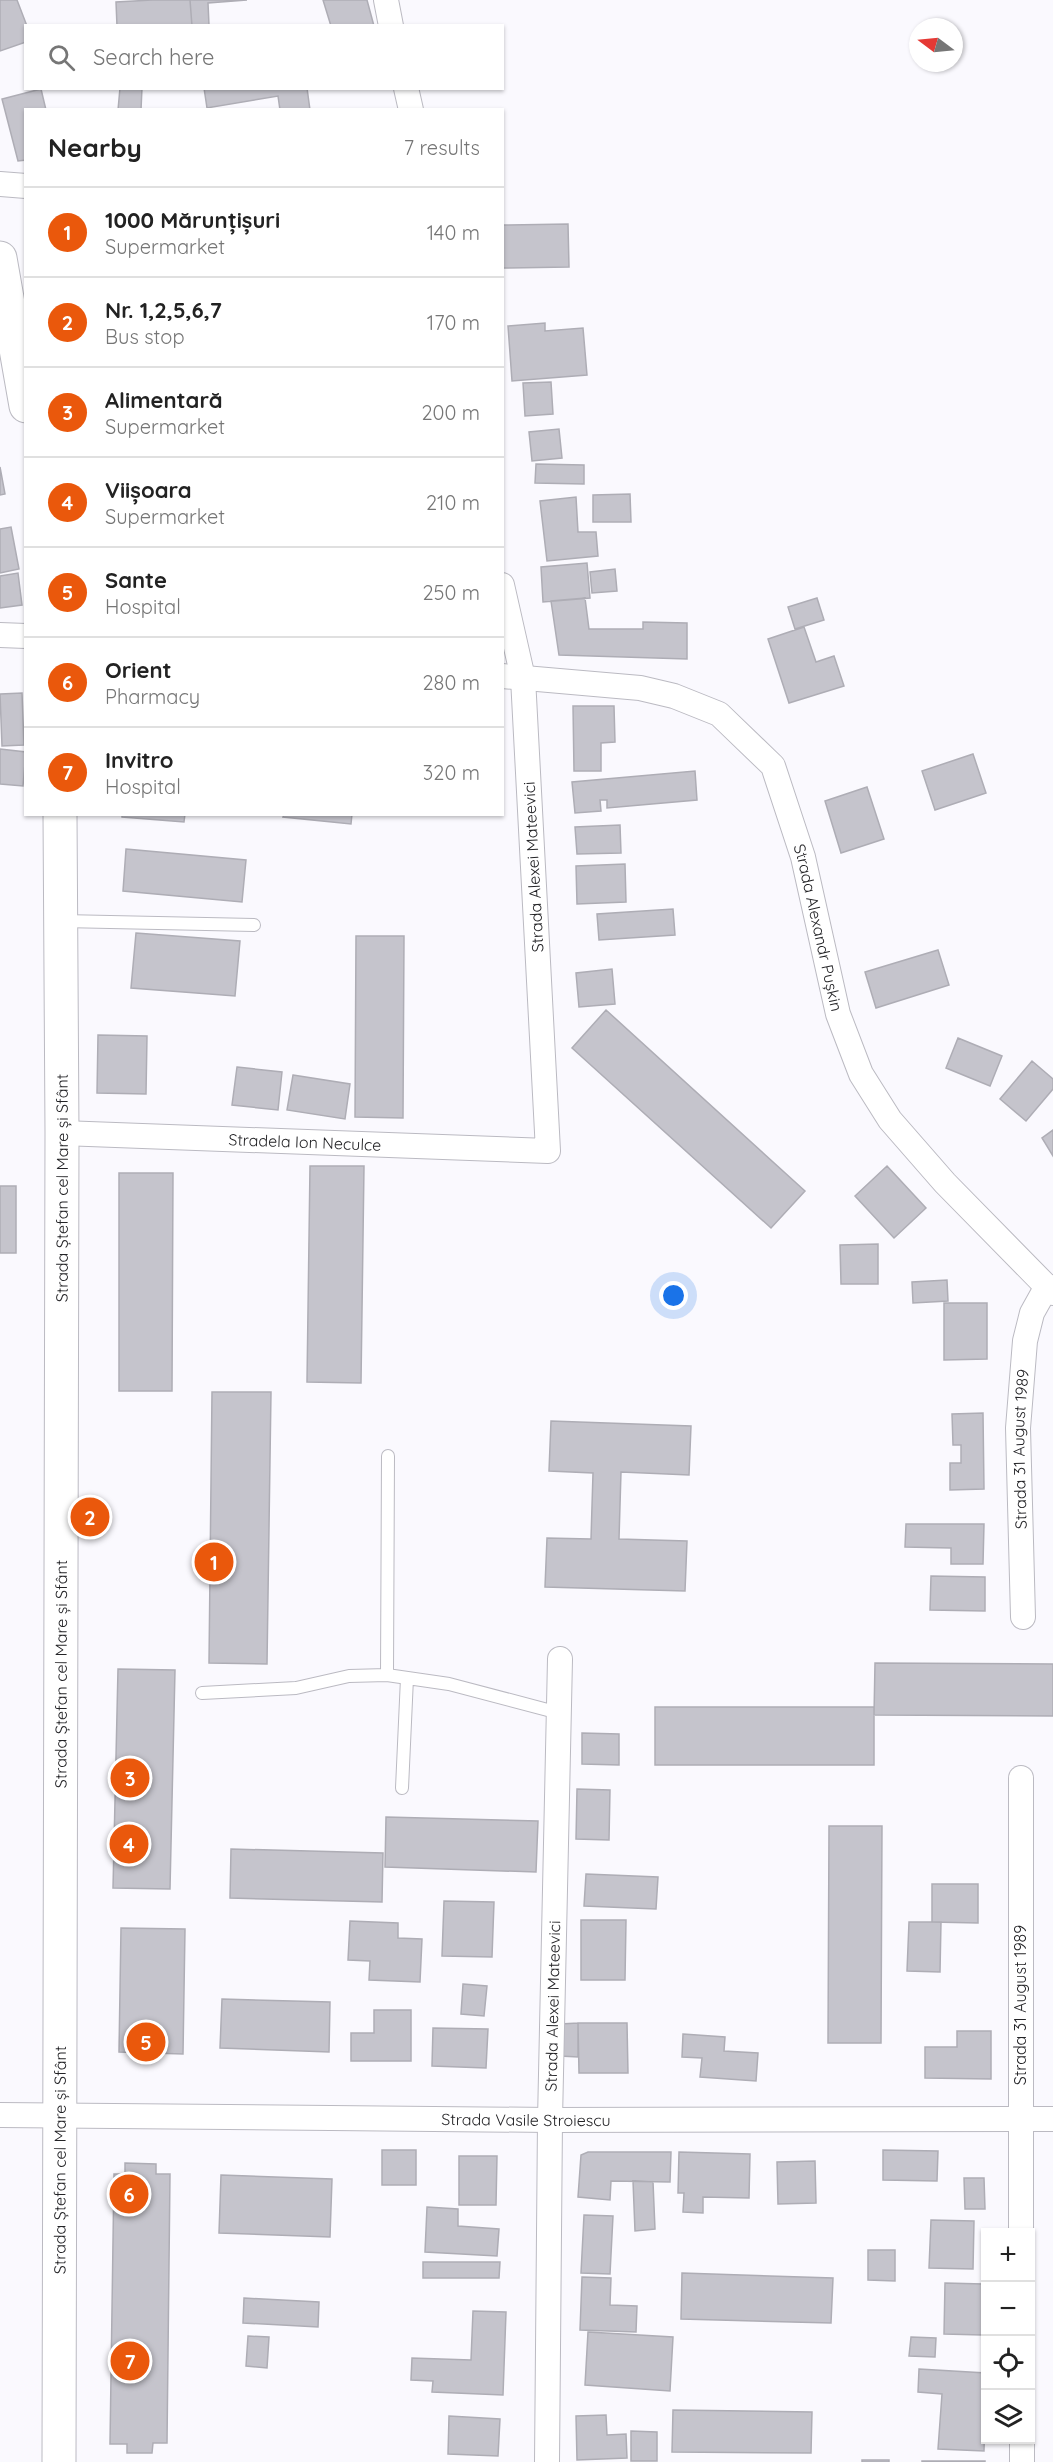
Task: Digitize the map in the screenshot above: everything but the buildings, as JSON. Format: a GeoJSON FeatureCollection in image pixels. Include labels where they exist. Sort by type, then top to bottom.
{"type":"FeatureCollection","features":[{"type":"Feature","properties":{"kind":"main road"},"geometry":{"type":"LineString","coordinates":[[0,258],[24,395]]}},
{"type":"Feature","properties":{"kind":"main road","name":"Strada Ștefan cel Mare și Sfânt"},"geometry":{"type":"LineString","coordinates":[[59,2462],[62,1133],[60,816]]}},
{"type":"Feature","properties":{"kind":"street"},"geometry":{"type":"LineString","coordinates":[[386,0],[391,24]]}},
{"type":"Feature","properties":{"kind":"street"},"geometry":{"type":"LineString","coordinates":[[406,90],[411,108]]}},
{"type":"Feature","properties":{"kind":"street"},"geometry":{"type":"LineString","coordinates":[[0,184],[24,186]]}},
{"type":"Feature","properties":{"kind":"street","name":"Strada Alexei Mateevici"},"geometry":{"type":"LineString","coordinates":[[504,602],[513,677],[548,1151]]}},
{"type":"Feature","properties":{"kind":"street"},"geometry":{"type":"LineString","coordinates":[[0,635],[24,636]]}},
{"type":"Feature","properties":{"kind":"street","name":"Strada Alexandr Pușkin"},"geometry":{"type":"LineString","coordinates":[[513,677],[640,688],[674,696],[719,714],[773,766],[803,857],[838,1014],[861,1074],[890,1120],[913,1147],[1050,1289]]}},
{"type":"Feature","properties":{"kind":"street","name":"Stradela Ion Neculce"},"geometry":{"type":"LineString","coordinates":[[62,1133],[548,1151]]}},
{"type":"Feature","properties":{"kind":"street","name":"Strada 31 August 1989"},"geometry":{"type":"LineString","coordinates":[[1023,1617],[1018,1428],[1025,1341],[1032,1313],[1050,1289]]}},
{"type":"Feature","properties":{"kind":"street","name":"Strada Alexei Mateevici"},"geometry":{"type":"LineString","coordinates":[[547,2462],[550,2120],[560,1659]]}},
{"type":"Feature","properties":{"kind":"street","name":"Strada 31 August 1989"},"geometry":{"type":"LineString","coordinates":[[1021,1778],[1021,2228]]}},
{"type":"Feature","properties":{"kind":"street","name":"Strada Vasile Stroiescu"},"geometry":{"type":"LineString","coordinates":[[0,2115],[550,2120],[1053,2120]]}},
{"type":"Feature","properties":{"kind":"street"},"geometry":{"type":"LineString","coordinates":[[1022,2444],[1022,2462]]}},
{"type":"Feature","properties":{"kind":"lane"},"geometry":{"type":"LineString","coordinates":[[61,921],[254,925]]}},
{"type":"Feature","properties":{"kind":"lane"},"geometry":{"type":"LineString","coordinates":[[387,1675],[388,1456]]}},
{"type":"Feature","properties":{"kind":"lane"},"geometry":{"type":"LineString","coordinates":[[202,1694],[296,1688],[349,1676],[387,1675],[449,1684],[559,1713]]}},
{"type":"Feature","properties":{"kind":"lane"},"geometry":{"type":"LineString","coordinates":[[402,1788],[407,1678]]}},
{"type":"Feature","properties":{"kind":"place","name":"Nr. 1,2,5,6,7"},"geometry":{"type":"Point","coordinates":[90,1517]}},
{"type":"Feature","properties":{"kind":"place","name":"1000 Mărunțișuri"},"geometry":{"type":"Point","coordinates":[214,1562]}},
{"type":"Feature","properties":{"kind":"place","name":"Alimentară"},"geometry":{"type":"Point","coordinates":[130,1778]}},
{"type":"Feature","properties":{"kind":"place","name":"Viișoara"},"geometry":{"type":"Point","coordinates":[129,1844]}},
{"type":"Feature","properties":{"kind":"place","name":"Sante"},"geometry":{"type":"Point","coordinates":[146,2042]}},
{"type":"Feature","properties":{"kind":"place","name":"Orient"},"geometry":{"type":"Point","coordinates":[129,2194]}},
{"type":"Feature","properties":{"kind":"place","name":"Invitro"},"geometry":{"type":"Point","coordinates":[130,2361]}}]}
